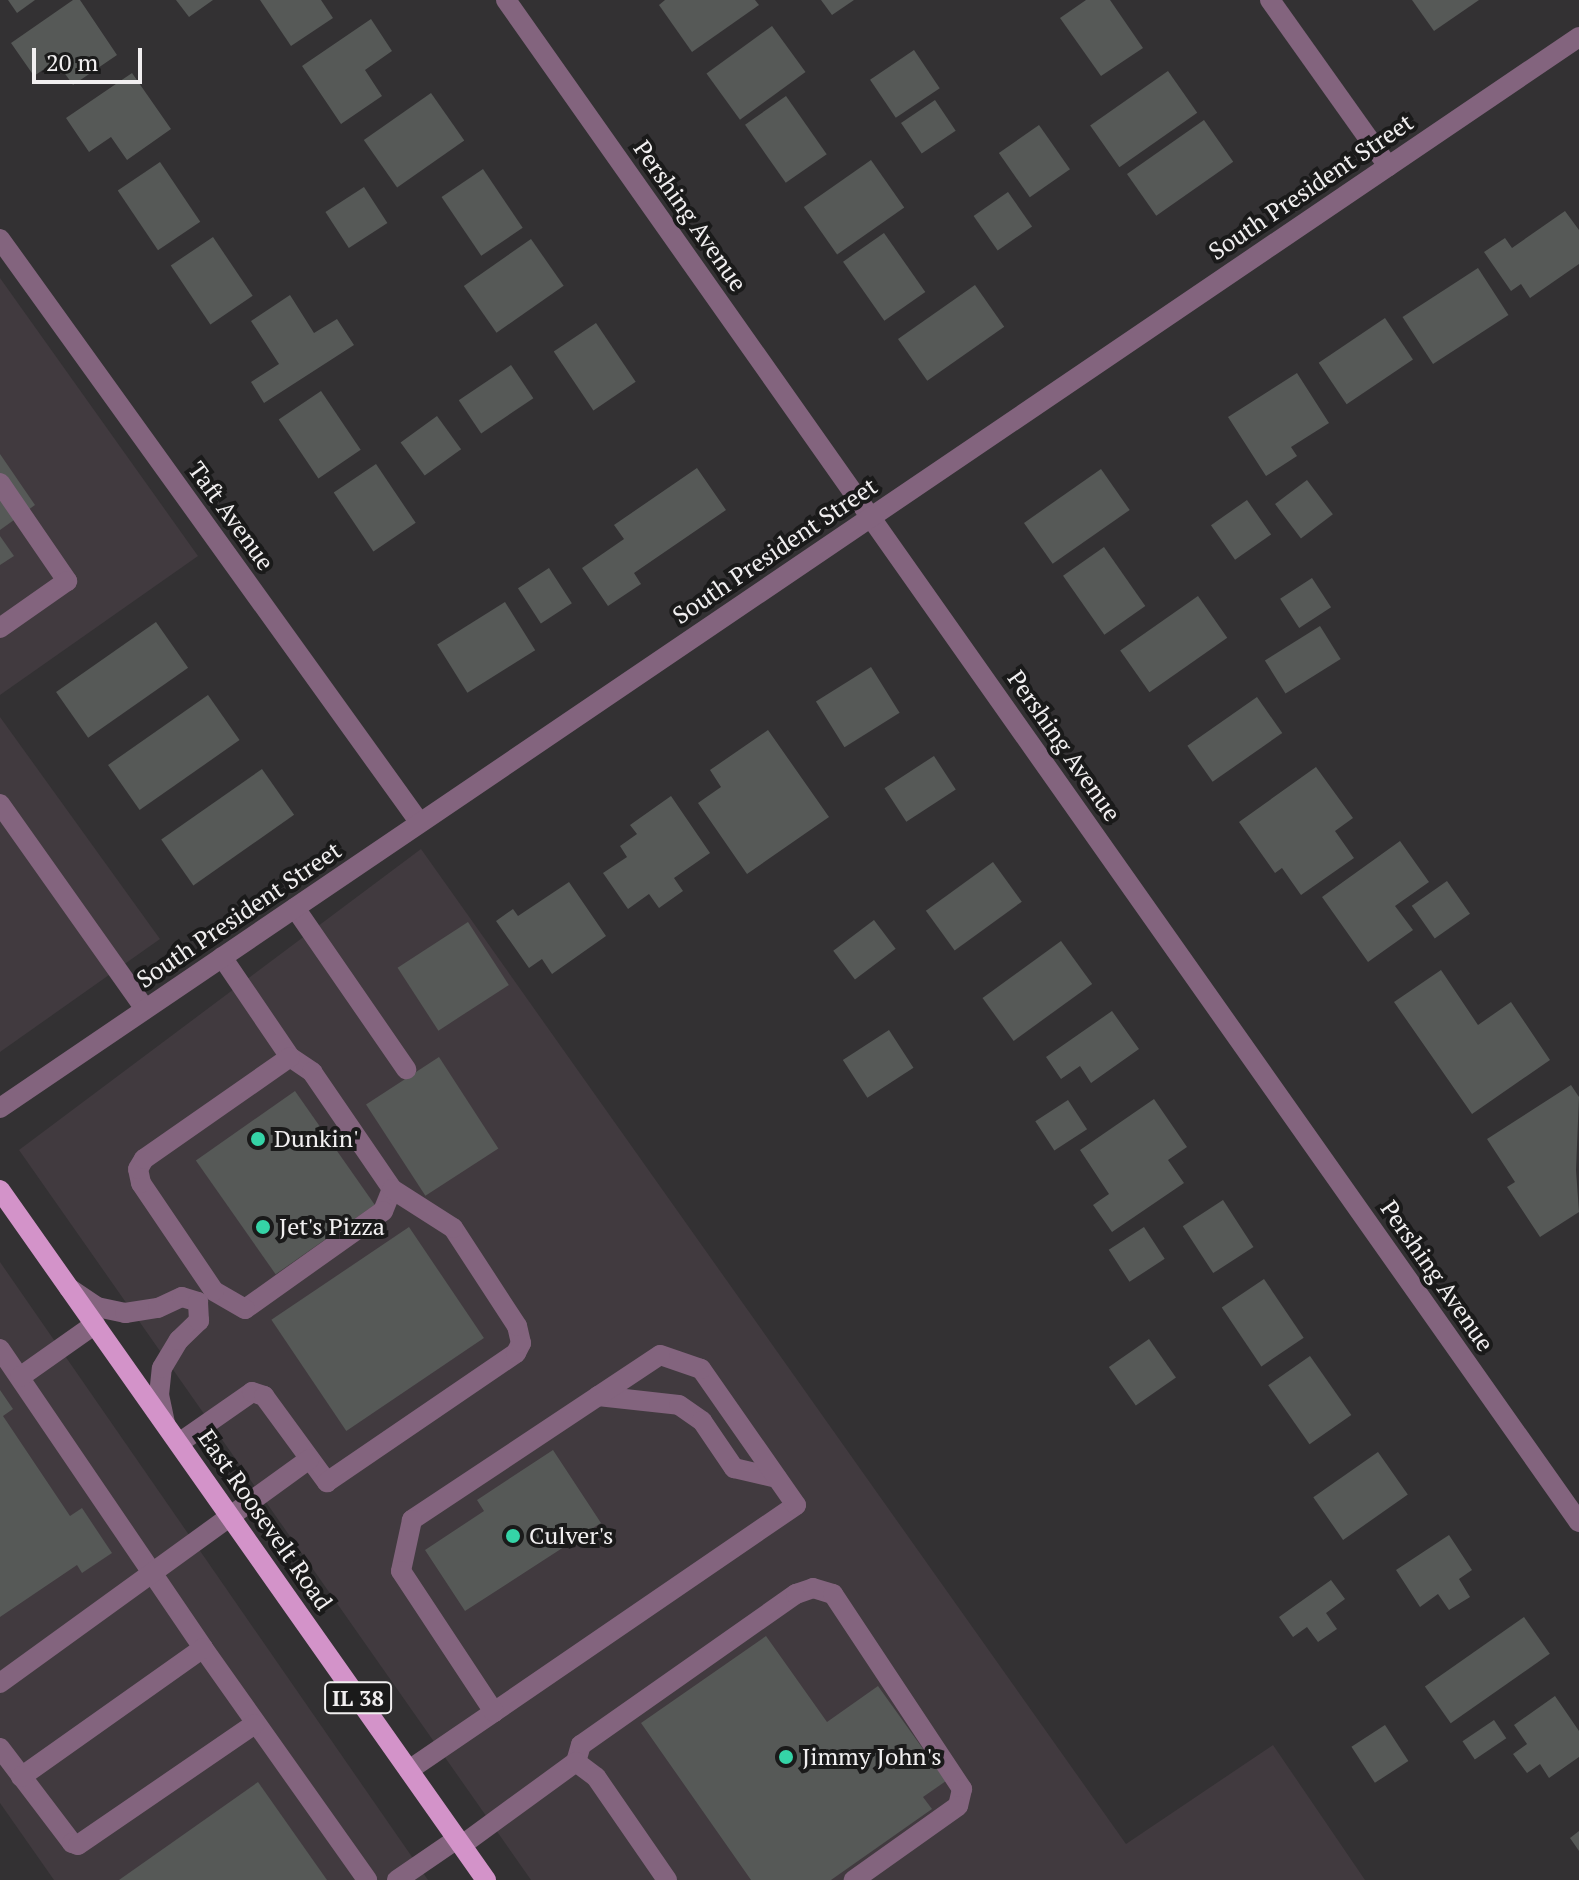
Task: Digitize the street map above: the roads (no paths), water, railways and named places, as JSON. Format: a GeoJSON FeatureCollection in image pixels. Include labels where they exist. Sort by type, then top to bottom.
{"type":"FeatureCollection","features":[{"type":"Feature","properties":{"kind":"main road","name":"East Roosevelt Road"},"geometry":{"type":"LineString","coordinates":[[0,1190],[486,1880]]}},
{"type":"Feature","properties":{"kind":"street","name":"Pershing Avenue"},"geometry":{"type":"LineString","coordinates":[[506,0],[1579,1522]]}},
{"type":"Feature","properties":{"kind":"street"},"geometry":{"type":"LineString","coordinates":[[1270,0],[1388,166]]}},
{"type":"Feature","properties":{"kind":"street","name":"South President Street"},"geometry":{"type":"LineString","coordinates":[[0,1108],[1579,37]]}},
{"type":"Feature","properties":{"kind":"street","name":"Taft Avenue"},"geometry":{"type":"LineString","coordinates":[[0,239],[420,823]]}},
{"type":"Feature","properties":{"kind":"street"},"geometry":{"type":"LineString","coordinates":[[0,483],[67,581],[0,628]]}},
{"type":"Feature","properties":{"kind":"street"},"geometry":{"type":"LineString","coordinates":[[0,804],[145,1009]]}},
{"type":"Feature","properties":{"kind":"street"},"geometry":{"type":"LineString","coordinates":[[295,908],[406,1069]]}},
{"type":"Feature","properties":{"kind":"street"},"geometry":{"type":"LineString","coordinates":[[179,1443],[252,1392],[264,1396],[327,1482],[516,1353],[521,1343],[517,1326],[453,1228],[392,1189],[312,1072],[290,1057],[222,957]]}},
{"type":"Feature","properties":{"kind":"street"},"geometry":{"type":"LineString","coordinates":[[165,1423],[159,1395],[162,1368],[179,1340],[199,1321],[206,1297],[141,1183],[138,1169],[144,1159],[290,1057]]}},
{"type":"Feature","properties":{"kind":"street"},"geometry":{"type":"LineString","coordinates":[[69,1288],[97,1307],[125,1313],[158,1308],[182,1297],[206,1297],[245,1309],[383,1211],[392,1189]]}},
{"type":"Feature","properties":{"kind":"street"},"geometry":{"type":"LineString","coordinates":[[20,1377],[95,1324]]}},
{"type":"Feature","properties":{"kind":"street"},"geometry":{"type":"LineString","coordinates":[[0,1349],[255,1724],[367,1880]]}},
{"type":"Feature","properties":{"kind":"street"},"geometry":{"type":"LineString","coordinates":[[409,1770],[494,1712],[796,1505],[701,1369],[660,1355],[412,1520],[401,1571],[494,1712]]}},
{"type":"Feature","properties":{"kind":"street"},"geometry":{"type":"LineString","coordinates":[[598,1396],[679,1405],[702,1421],[734,1468],[777,1478]]}},
{"type":"Feature","properties":{"kind":"street"},"geometry":{"type":"LineString","coordinates":[[0,1683],[310,1459]]}},
{"type":"Feature","properties":{"kind":"street"},"geometry":{"type":"LineString","coordinates":[[397,1880],[460,1842],[576,1762],[581,1745],[796,1594],[813,1588],[833,1594],[962,1789],[958,1806],[854,1880]]}},
{"type":"Feature","properties":{"kind":"street"},"geometry":{"type":"LineString","coordinates":[[21,1777],[203,1648]]}},
{"type":"Feature","properties":{"kind":"street"},"geometry":{"type":"LineString","coordinates":[[0,1748],[72,1843],[78,1845],[255,1724]]}},
{"type":"Feature","properties":{"kind":"street"},"geometry":{"type":"LineString","coordinates":[[576,1762],[596,1777],[667,1880]]}},
{"type":"Feature","properties":{"kind":"place","name":"Dunkin'"},"geometry":{"type":"Point","coordinates":[258,1139]}},
{"type":"Feature","properties":{"kind":"place","name":"Jet's Pizza"},"geometry":{"type":"Point","coordinates":[263,1227]}},
{"type":"Feature","properties":{"kind":"place","name":"Culver's"},"geometry":{"type":"Point","coordinates":[513,1536]}},
{"type":"Feature","properties":{"kind":"place","name":"Jimmy John's"},"geometry":{"type":"Point","coordinates":[786,1757]}}]}
